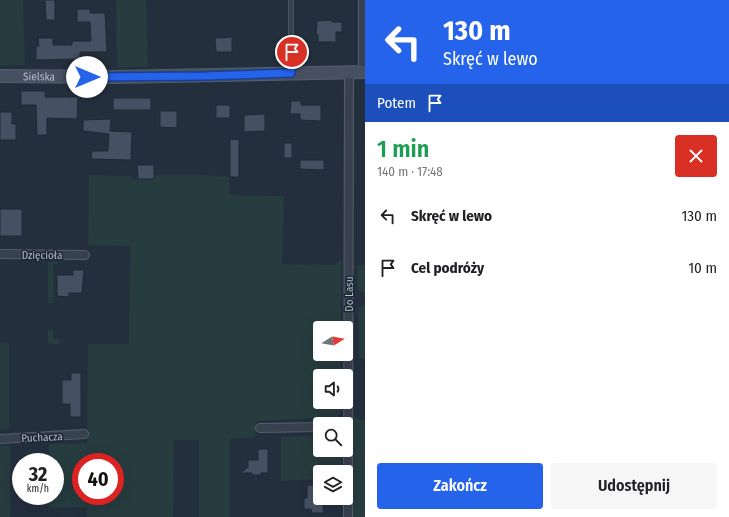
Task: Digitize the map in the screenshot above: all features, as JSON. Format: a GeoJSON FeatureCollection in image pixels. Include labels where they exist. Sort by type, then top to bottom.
{"type":"FeatureCollection","features":[{"type":"Feature","properties":{"kind":"street"},"geometry":{"type":"LineString","coordinates":[[363,0],[364,72]]}},
{"type":"Feature","properties":{"kind":"street","name":"Do Lasu"},"geometry":{"type":"LineString","coordinates":[[347,417],[349,72]]}},
{"type":"Feature","properties":{"kind":"street","name":"Sielska"},"geometry":{"type":"LineString","coordinates":[[0,76],[114,77],[364,72]]}},
{"type":"Feature","properties":{"kind":"street","name":"Dzięcioła"},"geometry":{"type":"LineString","coordinates":[[0,254],[85,255]]}},
{"type":"Feature","properties":{"kind":"street"},"geometry":{"type":"LineString","coordinates":[[260,428],[313,427]]}},
{"type":"Feature","properties":{"kind":"street","name":"Puchacza"},"geometry":{"type":"LineString","coordinates":[[0,439],[84,434]]}},
{"type":"Feature","properties":{"kind":"street","name":"Do Lasu"},"geometry":{"type":"LineString","coordinates":[[347,457],[348,517]]}},
{"type":"Feature","properties":{"kind":"lane"},"geometry":{"type":"LineString","coordinates":[[291,0],[291,73]]}},
{"type":"Feature","properties":{"kind":"green space"},"geometry":{"type":"Polygon","coordinates":[[[0,0],[23,0],[25,65],[0,66],[0,0]]]}},
{"type":"Feature","properties":{"kind":"green space"},"geometry":{"type":"Polygon","coordinates":[[[116,0],[146,0],[148,67],[117,67],[116,0]]]}},
{"type":"Feature","properties":{"kind":"green space"},"geometry":{"type":"Polygon","coordinates":[[[89,175],[132,176],[132,179],[154,179],[154,175],[201,175],[229,177],[230,195],[284,196],[282,264],[335,265],[341,259],[341,321],[313,321],[313,361],[341,361],[341,369],[313,369],[313,409],[342,409],[342,411],[337,417],[256,421],[255,437],[230,439],[230,517],[199,517],[199,440],[174,440],[173,517],[87,517],[87,507],[49,508],[49,505],[64,505],[64,453],[49,453],[49,444],[87,443],[88,344],[129,344],[130,246],[88,245],[89,175]]]}},
{"type":"Feature","properties":{"kind":"green space"},"geometry":{"type":"Polygon","coordinates":[[[48,262],[58,262],[58,264],[53,264],[54,303],[48,303],[48,262]]]}},
{"type":"Feature","properties":{"kind":"green space"},"geometry":{"type":"Polygon","coordinates":[[[357,265],[365,265],[365,304],[364,293],[358,290],[357,265]]]}},
{"type":"Feature","properties":{"kind":"green space"},"geometry":{"type":"Polygon","coordinates":[[[365,305],[365,358],[359,358],[358,308],[365,305]]]}},
{"type":"Feature","properties":{"kind":"green space"},"geometry":{"type":"Polygon","coordinates":[[[48,330],[53,330],[53,339],[59,339],[60,344],[48,344],[48,330]]]}},
{"type":"Feature","properties":{"kind":"green space"},"geometry":{"type":"Polygon","coordinates":[[[0,343],[9,343],[9,429],[0,430],[0,343]]]}},
{"type":"Feature","properties":{"kind":"green space"},"geometry":{"type":"Polygon","coordinates":[[[354,417],[360,420],[365,420],[365,517],[353,517],[354,417]]]}},
{"type":"Feature","properties":{"kind":"green space"},"geometry":{"type":"Polygon","coordinates":[[[313,435],[313,457],[341,457],[341,465],[313,465],[313,479],[281,481],[281,437],[313,435]]]}},
{"type":"Feature","properties":{"kind":"green space"},"geometry":{"type":"Polygon","coordinates":[[[0,446],[10,446],[10,517],[0,517],[0,446]]]}},
{"type":"Feature","properties":{"kind":"building"},"geometry":{"type":"Polygon","coordinates":[[[45,0],[55,0],[55,20],[46,20],[45,0]]]}},
{"type":"Feature","properties":{"kind":"building"},"geometry":{"type":"Polygon","coordinates":[[[77,9],[90,9],[90,13],[105,13],[107,52],[80,52],[80,59],[36,60],[36,46],[39,46],[38,38],[53,38],[53,45],[72,45],[72,41],[91,41],[90,22],[77,22],[77,9]]]}},
{"type":"Feature","properties":{"kind":"building"},"geometry":{"type":"Polygon","coordinates":[[[332,20],[332,22],[342,22],[342,32],[336,32],[336,42],[318,42],[318,35],[316,34],[317,21],[332,20]]]}},
{"type":"Feature","properties":{"kind":"building"},"geometry":{"type":"Polygon","coordinates":[[[232,37],[232,52],[216,52],[215,38],[232,37]]]}},
{"type":"Feature","properties":{"kind":"building"},"geometry":{"type":"Polygon","coordinates":[[[21,91],[45,91],[45,97],[78,97],[77,119],[47,118],[47,135],[37,135],[36,105],[21,105],[21,91]]]}},
{"type":"Feature","properties":{"kind":"building"},"geometry":{"type":"Polygon","coordinates":[[[113,98],[151,98],[151,110],[113,110],[113,98]]]}},
{"type":"Feature","properties":{"kind":"building"},"geometry":{"type":"Polygon","coordinates":[[[291,101],[301,101],[301,105],[321,105],[321,121],[300,120],[300,114],[290,114],[291,101]]]}},
{"type":"Feature","properties":{"kind":"building"},"geometry":{"type":"Polygon","coordinates":[[[216,105],[230,105],[230,118],[216,118],[216,105]]]}},
{"type":"Feature","properties":{"kind":"building"},"geometry":{"type":"Polygon","coordinates":[[[160,111],[177,111],[177,128],[160,127],[160,111]]]}},
{"type":"Feature","properties":{"kind":"building"},"geometry":{"type":"Polygon","coordinates":[[[0,112],[12,112],[12,124],[16,124],[16,140],[0,140],[0,112]]]}},
{"type":"Feature","properties":{"kind":"building"},"geometry":{"type":"Polygon","coordinates":[[[265,114],[265,131],[244,132],[244,115],[265,114]]]}},
{"type":"Feature","properties":{"kind":"building"},"geometry":{"type":"Polygon","coordinates":[[[111,119],[110,131],[132,132],[131,160],[91,159],[92,151],[108,151],[109,134],[83,131],[83,120],[111,119]]]}},
{"type":"Feature","properties":{"kind":"building"},"geometry":{"type":"Polygon","coordinates":[[[230,139],[239,140],[239,177],[230,177],[230,139]]]}},
{"type":"Feature","properties":{"kind":"building"},"geometry":{"type":"Polygon","coordinates":[[[284,143],[292,143],[292,158],[284,158],[284,143]]]}},
{"type":"Feature","properties":{"kind":"building"},"geometry":{"type":"Polygon","coordinates":[[[300,160],[324,160],[324,170],[300,169],[300,160]]]}},
{"type":"Feature","properties":{"kind":"building"},"geometry":{"type":"Polygon","coordinates":[[[137,165],[154,165],[154,179],[138,179],[137,165]]]}},
{"type":"Feature","properties":{"kind":"building"},"geometry":{"type":"Polygon","coordinates":[[[0,209],[22,209],[22,236],[0,236],[0,209]]]}},
{"type":"Feature","properties":{"kind":"building"},"geometry":{"type":"Polygon","coordinates":[[[73,270],[84,270],[82,293],[69,293],[69,297],[57,296],[57,275],[73,275],[73,270]]]}},
{"type":"Feature","properties":{"kind":"building"},"geometry":{"type":"Polygon","coordinates":[[[71,373],[81,373],[81,417],[70,417],[70,404],[62,404],[62,380],[71,380],[71,373]]]}},
{"type":"Feature","properties":{"kind":"building"},"geometry":{"type":"Polygon","coordinates":[[[258,449],[268,449],[268,473],[252,475],[252,473],[241,473],[248,467],[248,460],[258,460],[258,449]]]}},
{"type":"Feature","properties":{"kind":"building"},"geometry":{"type":"Polygon","coordinates":[[[307,485],[313,485],[313,505],[323,505],[324,513],[312,513],[311,509],[304,509],[304,498],[307,498],[307,485]]]}},
{"type":"Feature","properties":{"kind":"route"},"geometry":{"type":"LineString","coordinates":[[87,77],[206,76],[291,73],[292,52]]}}]}
